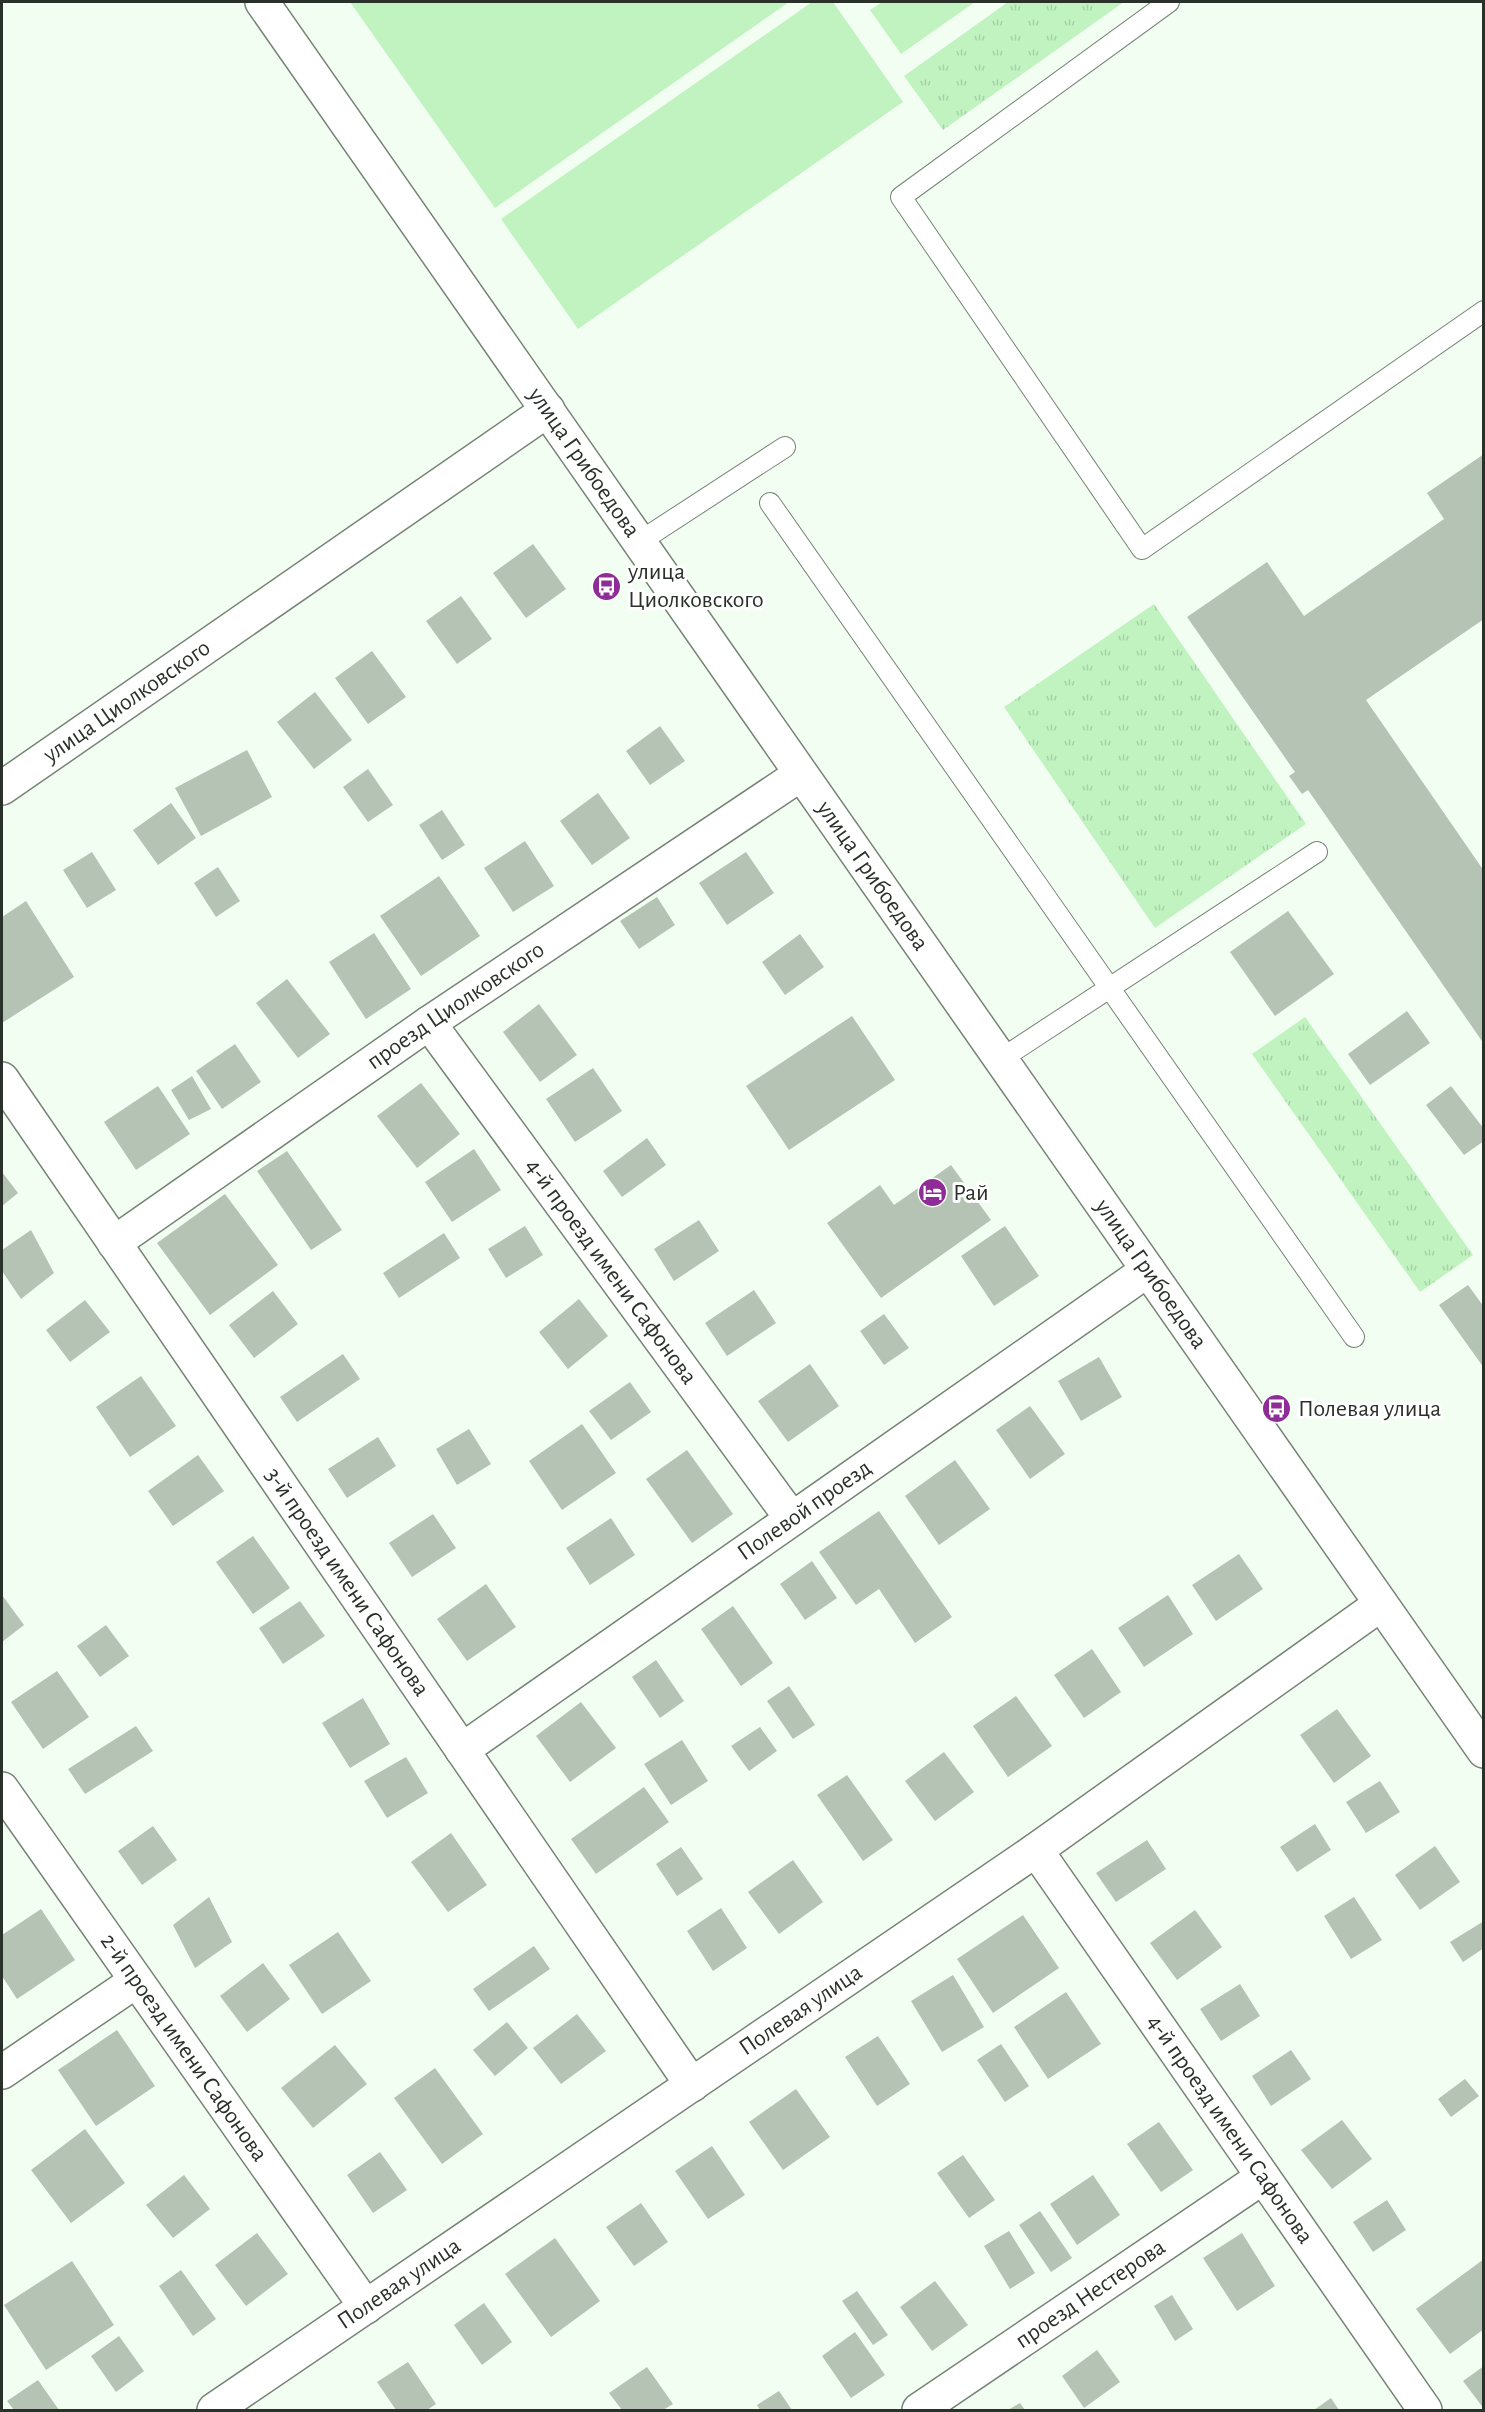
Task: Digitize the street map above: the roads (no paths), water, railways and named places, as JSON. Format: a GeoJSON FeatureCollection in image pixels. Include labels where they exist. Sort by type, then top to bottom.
{"type":"FeatureCollection","features":[{"type":"Feature","properties":{"kind":"street","name":"улица Грибоедова"},"geometry":{"type":"LineString","coordinates":[[262,2],[1484,1751]]}},
{"type":"Feature","properties":{"kind":"street","name":"улица Циолковского"},"geometry":{"type":"LineString","coordinates":[[2,788],[548,410]]}},
{"type":"Feature","properties":{"kind":"street","name":"проезд Циолковского"},"geometry":{"type":"LineString","coordinates":[[114,1243],[429,1023],[801,774]]}},
{"type":"Feature","properties":{"kind":"street","name":"4-й проезд имени Сафонова"},"geometry":{"type":"LineString","coordinates":[[429,1023],[792,1519]]}},
{"type":"Feature","properties":{"kind":"street","name":"3-й проезд имени Сафонова"},"geometry":{"type":"LineString","coordinates":[[2,1079],[692,2085]]}},
{"type":"Feature","properties":{"kind":"street","name":"Полевой проезд"},"geometry":{"type":"LineString","coordinates":[[462,1750],[1148,1270]]}},
{"type":"Feature","properties":{"kind":"street","name":"Полевая улица"},"geometry":{"type":"LineString","coordinates":[[214,2410],[1036,1850],[1381,1605]]}},
{"type":"Feature","properties":{"kind":"street","name":"2-й проезд имени Сафонова"},"geometry":{"type":"LineString","coordinates":[[2,1789],[366,2307]]}},
{"type":"Feature","properties":{"kind":"street","name":"4-й проезд имени Сафонова"},"geometry":{"type":"LineString","coordinates":[[1036,1850],[1425,2410]]}},
{"type":"Feature","properties":{"kind":"street"},"geometry":{"type":"LineString","coordinates":[[2,2073],[136,1981]]}},
{"type":"Feature","properties":{"kind":"street","name":"проезд Нестерова"},"geometry":{"type":"LineString","coordinates":[[919,2410],[1263,2177]]}},
{"type":"Feature","properties":{"kind":"lane"},"geometry":{"type":"LineString","coordinates":[[1168,2],[901,197],[1142,549],[1484,311]]}},
{"type":"Feature","properties":{"kind":"lane"},"geometry":{"type":"LineString","coordinates":[[639,542],[785,447]]}},
{"type":"Feature","properties":{"kind":"lane"},"geometry":{"type":"LineString","coordinates":[[770,503],[1354,1337]]}},
{"type":"Feature","properties":{"kind":"lane"},"geometry":{"type":"LineString","coordinates":[[1001,1059],[1317,852]]}},
{"type":"Feature","properties":{"kind":"place","name":"улица Циолковского"},"geometry":{"type":"Point","coordinates":[607,586]}},
{"type":"Feature","properties":{"kind":"place","name":"Рай"},"geometry":{"type":"Point","coordinates":[932,1193]}},
{"type":"Feature","properties":{"kind":"place","name":"Полевая улица"},"geometry":{"type":"Point","coordinates":[1277,1409]}}]}
